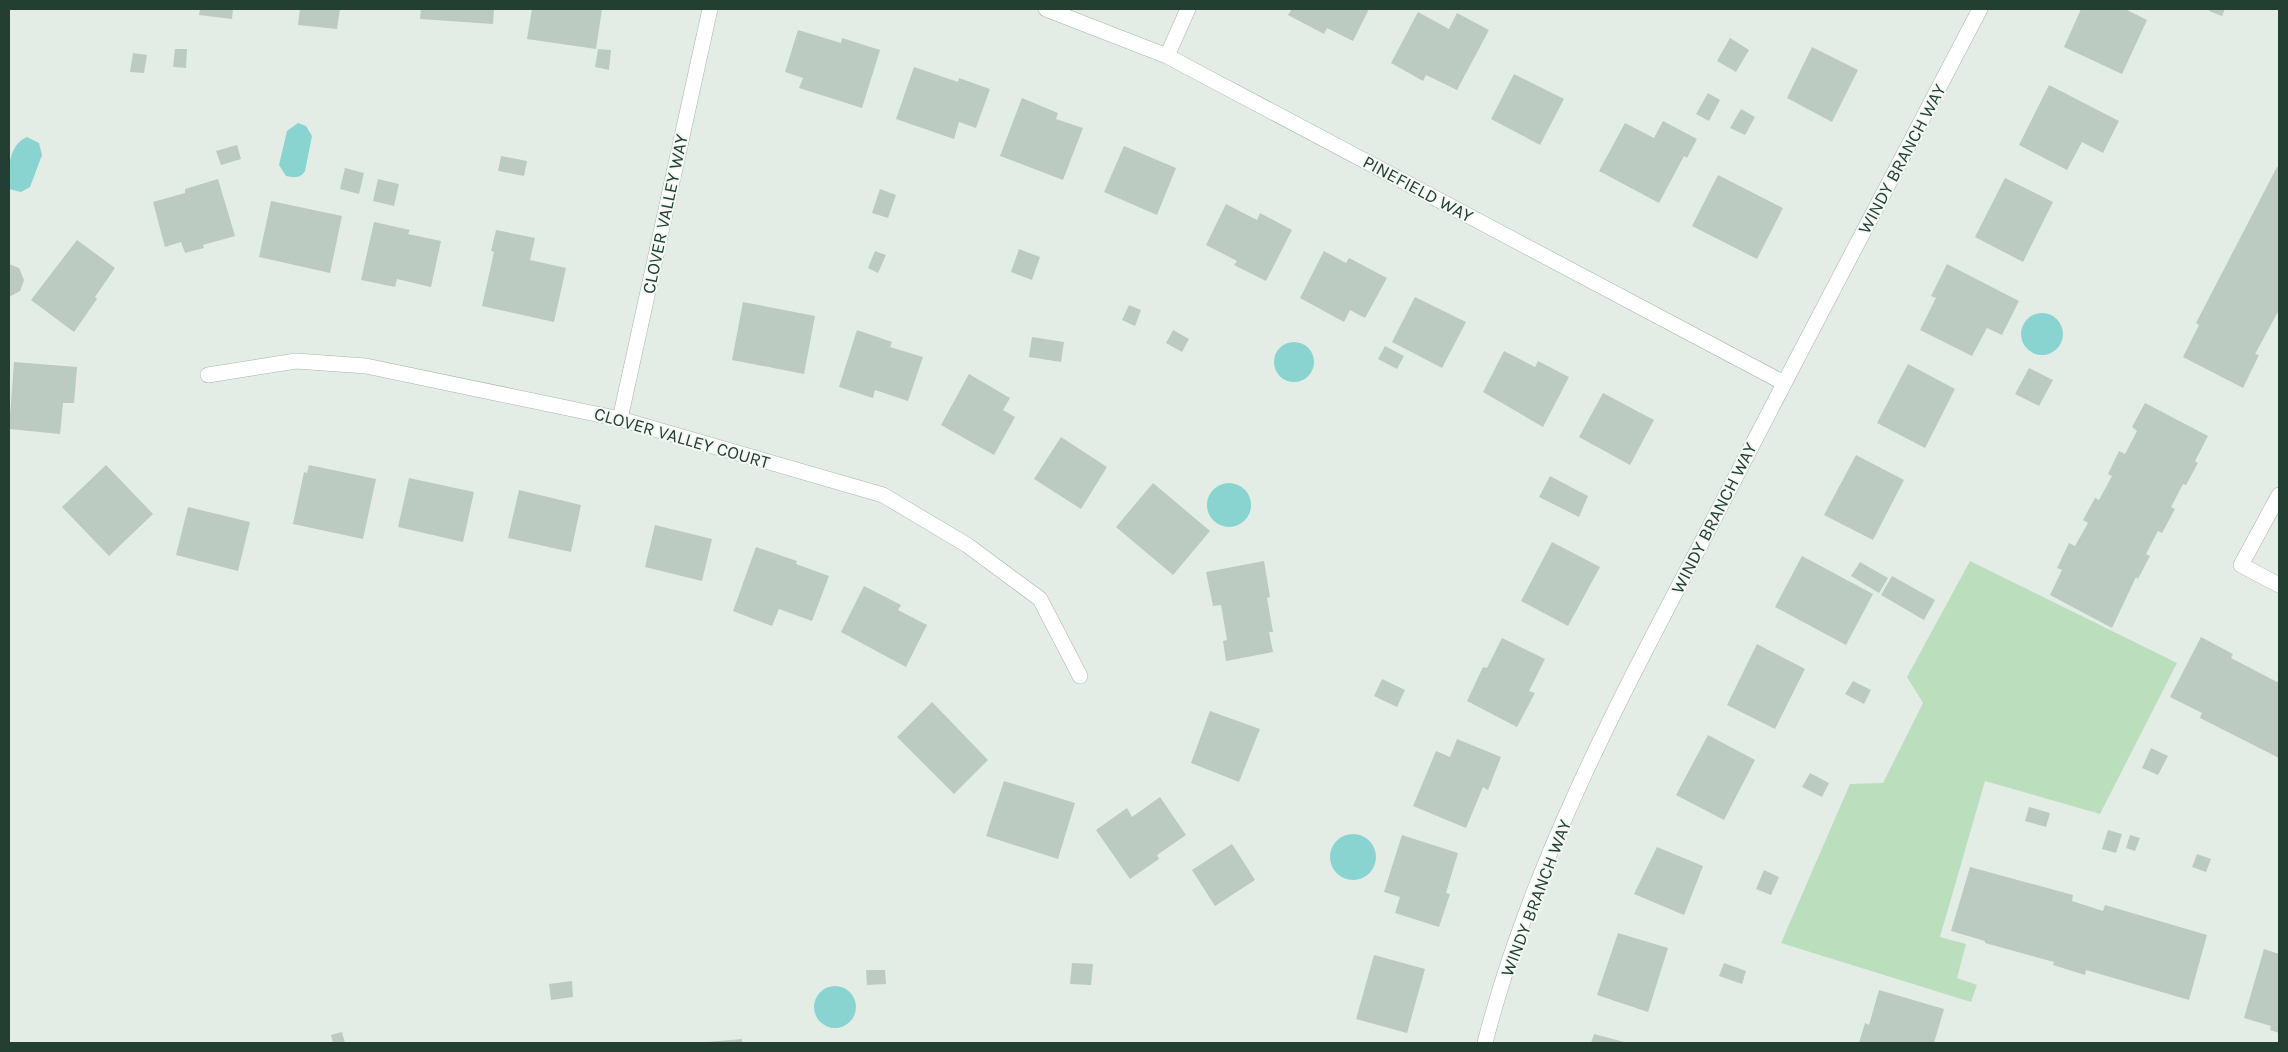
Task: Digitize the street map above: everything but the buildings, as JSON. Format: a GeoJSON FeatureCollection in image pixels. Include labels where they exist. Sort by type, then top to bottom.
{"type":"FeatureCollection","features":[{"type":"Feature","properties":{"kind":"street","name":"CLOVER VALLEY WAY"},"geometry":{"type":"LineString","coordinates":[[620,419],[710,9]]}},
{"type":"Feature","properties":{"kind":"street","name":"PINEFIELD WAY"},"geometry":{"type":"LineString","coordinates":[[1046,9],[1167,56],[1784,383]]}},
{"type":"Feature","properties":{"kind":"street"},"geometry":{"type":"LineString","coordinates":[[1167,56],[1188,9]]}},
{"type":"Feature","properties":{"kind":"street","name":"WINDY BRANCH WAY"},"geometry":{"type":"LineString","coordinates":[[1485,1043],[1493,1012],[1542,872],[1626,686],[1980,9]]}},
{"type":"Feature","properties":{"kind":"street","name":"CLOVER VALLEY COURT"},"geometry":{"type":"LineString","coordinates":[[208,375],[296,360],[366,366],[620,419],[883,496],[967,545],[1040,599],[1080,676]]}},
{"type":"Feature","properties":{"kind":"street"},"geometry":{"type":"LineString","coordinates":[[2279,495],[2241,565],[2279,585]]}},
{"type":"Feature","properties":{"kind":"green space"},"geometry":{"type":"Polygon","coordinates":[[[1970,561],[2177,663],[2100,814],[1985,781],[1940,937],[1966,944],[1957,978],[1977,985],[1971,1002],[1781,943],[1850,784],[1883,783],[1923,703],[1907,677],[1970,561]]]}},
{"type":"Feature","properties":{"kind":"water"},"geometry":{"type":"Polygon","coordinates":[[[298,123],[306,126],[312,136],[305,171],[299,176],[289,177],[286,176],[279,165],[287,131],[298,123]]]}},
{"type":"Feature","properties":{"kind":"water"},"geometry":{"type":"Polygon","coordinates":[[[27,137],[39,143],[42,155],[30,187],[21,192],[9,189],[9,167],[10,159],[16,146],[27,137]]]}},
{"type":"Feature","properties":{"kind":"water"},"geometry":{"type":"Polygon","coordinates":[[[2042,313],[2057,319],[2063,334],[2057,349],[2042,355],[2027,349],[2021,334],[2027,319],[2042,313]]]}},
{"type":"Feature","properties":{"kind":"water"},"geometry":{"type":"Polygon","coordinates":[[[1298,342],[1305,345],[1311,351],[1314,362],[1313,370],[1305,379],[1298,382],[1290,382],[1283,379],[1275,370],[1274,358],[1277,351],[1286,343],[1298,342]]]}},
{"type":"Feature","properties":{"kind":"water"},"geometry":{"type":"Polygon","coordinates":[[[1233,483],[1245,489],[1250,496],[1250,514],[1245,521],[1238,526],[1225,527],[1213,521],[1208,514],[1207,501],[1213,489],[1220,484],[1233,483]]]}},
{"type":"Feature","properties":{"kind":"water"},"geometry":{"type":"Polygon","coordinates":[[[1353,834],[1366,838],[1372,844],[1376,857],[1372,870],[1366,876],[1353,880],[1340,876],[1334,870],[1330,857],[1334,844],[1340,838],[1353,834]]]}},
{"type":"Feature","properties":{"kind":"water"},"geometry":{"type":"Polygon","coordinates":[[[839,986],[847,989],[853,995],[856,1007],[853,1019],[847,1025],[831,1028],[823,1025],[817,1019],[814,1003],[817,995],[823,989],[839,986]]]}}]}
